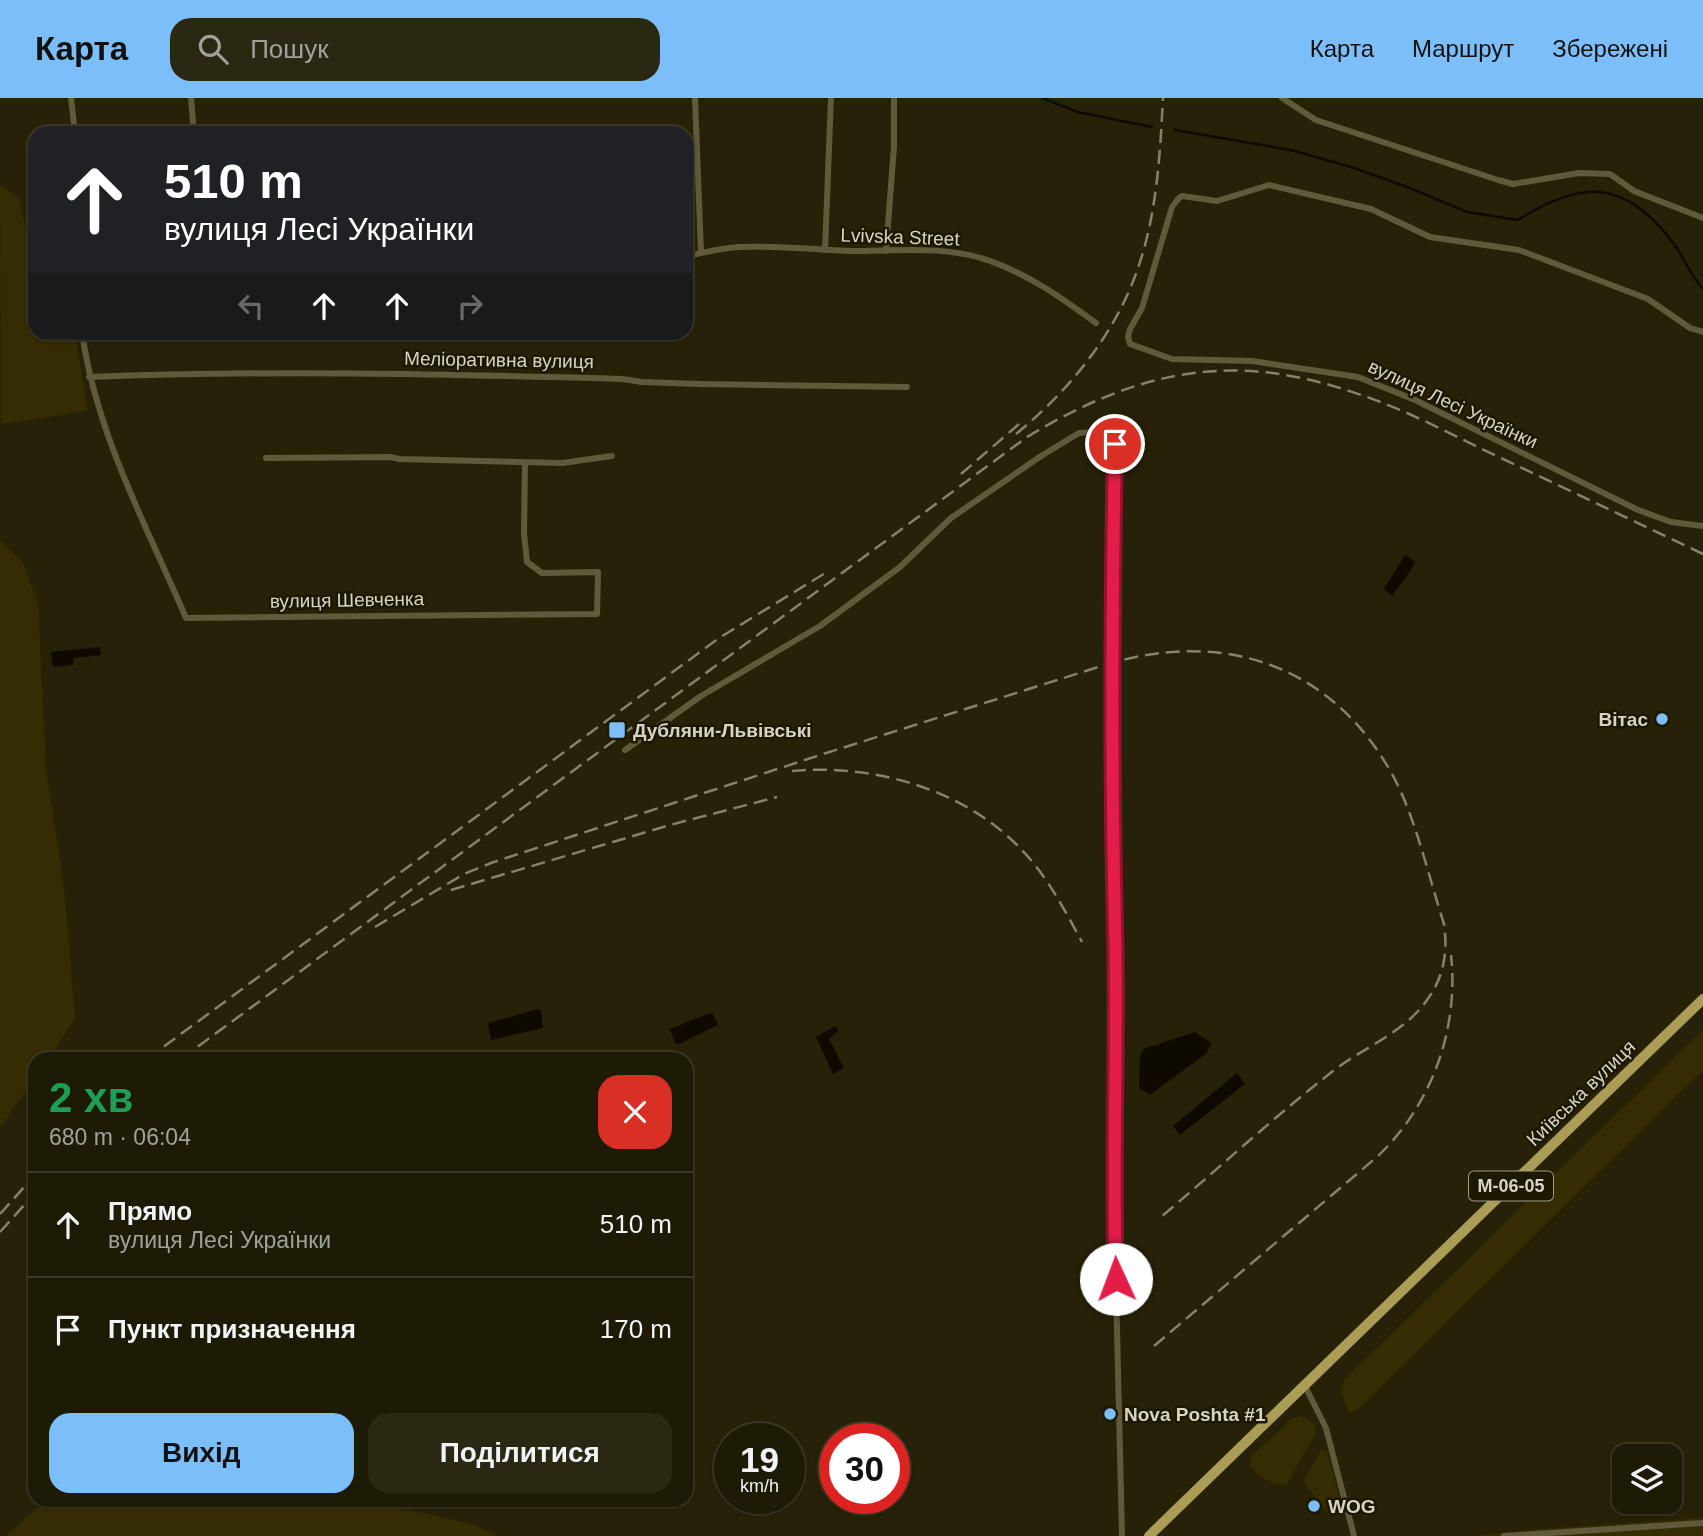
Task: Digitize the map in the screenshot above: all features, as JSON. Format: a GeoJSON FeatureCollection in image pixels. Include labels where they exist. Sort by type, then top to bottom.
{"type":"FeatureCollection","features":[{"type":"Feature","properties":{"kind":"highway","name":"Київська вулиця"},"geometry":{"type":"LineString","coordinates":[[1305,1386],[1703,999]]}},
{"type":"Feature","properties":{"kind":"highway","name":"М-06-05"},"geometry":{"type":"LineString","coordinates":[[1149,1536],[1305,1386]]}},
{"type":"Feature","properties":{"kind":"street"},"geometry":{"type":"LineString","coordinates":[[71,98],[74,126]]}},
{"type":"Feature","properties":{"kind":"street"},"geometry":{"type":"LineString","coordinates":[[191,98],[193,126]]}},
{"type":"Feature","properties":{"kind":"street"},"geometry":{"type":"LineString","coordinates":[[695,98],[701,253]]}},
{"type":"Feature","properties":{"kind":"street"},"geometry":{"type":"LineString","coordinates":[[825,250],[831,98]]}},
{"type":"Feature","properties":{"kind":"street"},"geometry":{"type":"LineString","coordinates":[[886,251],[894,146],[894,98]]}},
{"type":"Feature","properties":{"kind":"street"},"geometry":{"type":"LineString","coordinates":[[1282,98],[1316,120],[1513,184],[1579,173],[1610,174],[1634,191],[1703,218]]}},
{"type":"Feature","properties":{"kind":"street","name":"вулиця Лесі Українки"},"geometry":{"type":"LineString","coordinates":[[1703,332],[1690,328],[1648,299],[1519,250],[1430,237],[1371,209],[1269,185],[1217,201],[1182,197],[1178,199],[1172,207],[1142,308],[1128,337],[1130,344],[1172,359],[1252,361],[1358,377],[1415,400],[1639,510],[1671,522],[1703,526]]}},
{"type":"Feature","properties":{"kind":"street","name":"Lvivska Street"},"geometry":{"type":"LineString","coordinates":[[693,255],[737,247],[953,251],[989,260],[1053,291],[1096,323]]}},
{"type":"Feature","properties":{"kind":"street","name":"вулиця Шевченка"},"geometry":{"type":"LineString","coordinates":[[83,340],[89,377],[108,440],[186,618],[597,614],[598,572],[542,573],[527,562],[524,533],[525,463]]}},
{"type":"Feature","properties":{"kind":"street","name":"Меліоративна вулиця"},"geometry":{"type":"LineString","coordinates":[[89,377],[322,372],[612,379],[699,384],[907,387]]}},
{"type":"Feature","properties":{"kind":"street"},"geometry":{"type":"LineString","coordinates":[[1115,431],[1111,657],[1116,1089],[1114,1205],[1122,1536]]}},
{"type":"Feature","properties":{"kind":"street"},"geometry":{"type":"LineString","coordinates":[[625,750],[701,696],[820,626],[900,566],[951,518],[1041,456],[1079,433],[1094,432],[1115,444]]}},
{"type":"Feature","properties":{"kind":"street"},"geometry":{"type":"LineString","coordinates":[[267,458],[391,457],[562,463],[612,456]]}},
{"type":"Feature","properties":{"kind":"street"},"geometry":{"type":"LineString","coordinates":[[1305,1386],[1326,1428],[1354,1536]]}},
{"type":"Feature","properties":{"kind":"street"},"geometry":{"type":"LineString","coordinates":[[1504,1536],[1703,1523]]}},
{"type":"Feature","properties":{"kind":"shaded area"},"geometry":{"type":"Polygon","coordinates":[[[0,184],[19,199],[28,234],[28,340],[76,340],[88,411],[1,424],[0,184]]]}},
{"type":"Feature","properties":{"kind":"shaded area"},"geometry":{"type":"Polygon","coordinates":[[[0,541],[23,563],[38,603],[46,767],[65,896],[75,1019],[53,1052],[28,1052],[28,1087],[0,1128],[0,541]]]}},
{"type":"Feature","properties":{"kind":"shaded area"},"geometry":{"type":"Polygon","coordinates":[[[1405,555],[1415,562],[1392,596],[1384,589],[1405,555]]]}},
{"type":"Feature","properties":{"kind":"shaded area"},"geometry":{"type":"Polygon","coordinates":[[[100,647],[101,655],[74,658],[73,665],[53,667],[51,652],[100,647]]]}},
{"type":"Feature","properties":{"kind":"shaded area"},"geometry":{"type":"Polygon","coordinates":[[[538,1009],[541,1011],[543,1028],[491,1040],[488,1023],[538,1009]]]}},
{"type":"Feature","properties":{"kind":"shaded area"},"geometry":{"type":"Polygon","coordinates":[[[710,1013],[718,1025],[679,1044],[675,1043],[670,1029],[710,1013]]]}},
{"type":"Feature","properties":{"kind":"shaded area"},"geometry":{"type":"Polygon","coordinates":[[[835,1026],[839,1030],[829,1039],[844,1068],[833,1074],[816,1037],[835,1026]]]}},
{"type":"Feature","properties":{"kind":"shaded area"},"geometry":{"type":"Polygon","coordinates":[[[1703,1030],[1703,1070],[1357,1410],[1349,1412],[1341,1392],[1344,1380],[1703,1030]]]}},
{"type":"Feature","properties":{"kind":"shaded area"},"geometry":{"type":"Polygon","coordinates":[[[1195,1032],[1211,1043],[1207,1053],[1150,1095],[1139,1088],[1140,1057],[1143,1049],[1195,1032]]]}},
{"type":"Feature","properties":{"kind":"shaded area"},"geometry":{"type":"Polygon","coordinates":[[[1237,1073],[1245,1084],[1180,1135],[1173,1126],[1237,1073]]]}},
{"type":"Feature","properties":{"kind":"shaded area"},"geometry":{"type":"Polygon","coordinates":[[[1301,1416],[1315,1424],[1316,1433],[1286,1485],[1265,1479],[1255,1472],[1250,1463],[1251,1457],[1292,1418],[1301,1416]]]}},
{"type":"Feature","properties":{"kind":"shaded area"},"geometry":{"type":"Polygon","coordinates":[[[1322,1448],[1327,1451],[1341,1502],[1333,1513],[1327,1512],[1304,1483],[1322,1448]]]}},
{"type":"Feature","properties":{"kind":"shaded area"},"geometry":{"type":"Polygon","coordinates":[[[38,1507],[396,1507],[472,1524],[498,1536],[6,1536],[38,1507]]]}},
{"type":"Feature","properties":{"kind":"shaded area"},"geometry":{"type":"Polygon","coordinates":[[[1703,1518],[1703,1536],[1474,1536],[1543,1529],[1703,1518]]]}},
{"type":"Feature","properties":{"kind":"waterway"},"geometry":{"type":"LineString","coordinates":[[1042,98],[1078,112],[1152,127]]}},
{"type":"Feature","properties":{"kind":"waterway"},"geometry":{"type":"LineString","coordinates":[[1175,130],[1291,150],[1348,166],[1467,212],[1518,220],[1540,207],[1581,193],[1599,192],[1617,196],[1635,205],[1652,219],[1675,245],[1703,289]]}},
{"type":"Feature","properties":{"kind":"railway"},"geometry":{"type":"LineString","coordinates":[[1016,434],[1054,399],[1089,359],[1104,338],[1129,292],[1144,247],[1153,205],[1163,98]]}},
{"type":"Feature","properties":{"kind":"railway"},"geometry":{"type":"LineString","coordinates":[[191,1052],[1027,437],[1109,395],[1149,382],[1189,374],[1230,371],[1272,373],[1315,381],[1361,395],[1423,420],[1703,554]]}},
{"type":"Feature","properties":{"kind":"railway"},"geometry":{"type":"LineString","coordinates":[[961,474],[1019,424]]}},
{"type":"Feature","properties":{"kind":"railway"},"geometry":{"type":"LineString","coordinates":[[157,1052],[719,638],[827,572]]}},
{"type":"Feature","properties":{"kind":"railway"},"geometry":{"type":"LineString","coordinates":[[375,927],[464,874],[491,863],[1111,663],[1154,654],[1195,651],[1235,655],[1272,666],[1307,683],[1339,706],[1367,737],[1392,774],[1415,827],[1444,924],[1443,964],[1433,991],[1407,1022],[1333,1071],[1161,1217]]}},
{"type":"Feature","properties":{"kind":"railway"},"geometry":{"type":"LineString","coordinates":[[792,771],[852,771],[882,776],[940,794],[968,808],[993,824],[1036,866],[1053,890],[1082,942]]}},
{"type":"Feature","properties":{"kind":"railway"},"geometry":{"type":"LineString","coordinates":[[451,890],[670,825],[777,797]]}},
{"type":"Feature","properties":{"kind":"railway"},"geometry":{"type":"LineString","coordinates":[[1154,1346],[1378,1156],[1397,1135],[1427,1089],[1438,1064],[1451,1010],[1451,955]]}},
{"type":"Feature","properties":{"kind":"railway"},"geometry":{"type":"LineString","coordinates":[[0,1214],[28,1183]]}},
{"type":"Feature","properties":{"kind":"railway"},"geometry":{"type":"LineString","coordinates":[[0,1232],[28,1201]]}},
{"type":"Feature","properties":{"kind":"place","name":"Вітас"},"geometry":{"type":"Point","coordinates":[1662,719]}},
{"type":"Feature","properties":{"kind":"place","name":"Дубляни-Львівські"},"geometry":{"type":"Point","coordinates":[617,730]}},
{"type":"Feature","properties":{"kind":"place","name":"Nova Poshta #1"},"geometry":{"type":"Point","coordinates":[1110,1414]}},
{"type":"Feature","properties":{"kind":"place","name":"WOG"},"geometry":{"type":"Point","coordinates":[1314,1506]}},
{"type":"Feature","properties":{"kind":"route"},"geometry":{"type":"LineString","coordinates":[[1115,444],[1111,663],[1116,1279]]}}]}
